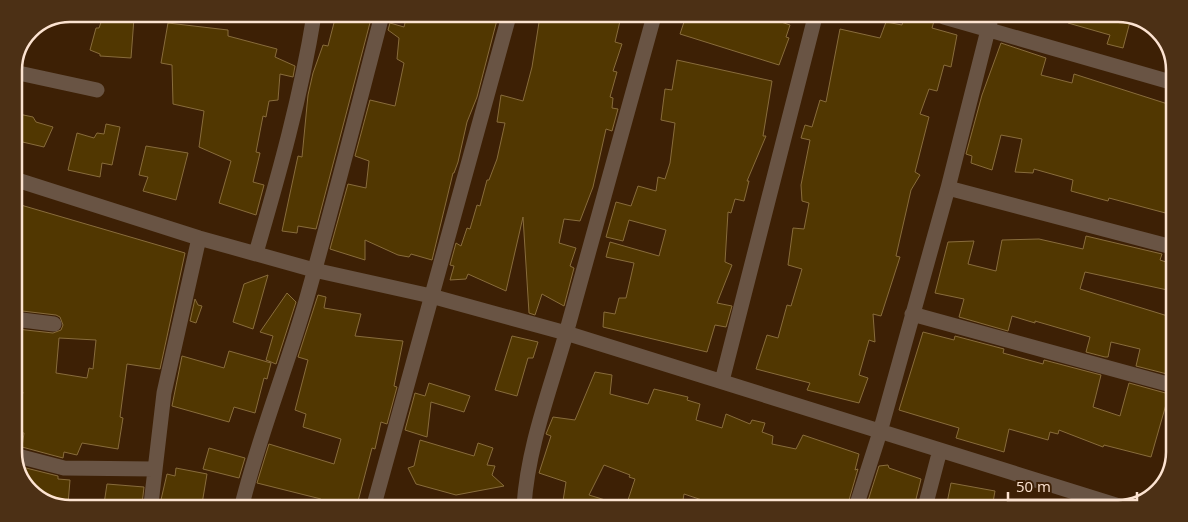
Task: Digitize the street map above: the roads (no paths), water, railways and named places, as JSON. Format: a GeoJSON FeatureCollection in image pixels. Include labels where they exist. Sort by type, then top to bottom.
{"type":"FeatureCollection","features":[{"type":"Feature","properties":{"kind":"street"},"geometry":{"type":"LineString","coordinates":[[256,253],[286,148],[306,65],[313,22]]}},
{"type":"Feature","properties":{"kind":"street"},"geometry":{"type":"LineString","coordinates":[[243,500],[251,469],[270,416],[314,270],[380,22]]}},
{"type":"Feature","properties":{"kind":"street"},"geometry":{"type":"LineString","coordinates":[[375,500],[507,22]]}},
{"type":"Feature","properties":{"kind":"street"},"geometry":{"type":"LineString","coordinates":[[524,500],[525,487],[538,425],[566,333],[652,22]]}},
{"type":"Feature","properties":{"kind":"street"},"geometry":{"type":"LineString","coordinates":[[722,382],[814,22]]}},
{"type":"Feature","properties":{"kind":"street"},"geometry":{"type":"LineString","coordinates":[[977,22],[990,24],[1165,80]]}},
{"type":"Feature","properties":{"kind":"street"},"geometry":{"type":"LineString","coordinates":[[858,500],[880,432],[948,188],[990,24]]}},
{"type":"Feature","properties":{"kind":"street"},"geometry":{"type":"LineString","coordinates":[[23,74],[98,90]]}},
{"type":"Feature","properties":{"kind":"street"},"geometry":{"type":"LineString","coordinates":[[23,182],[199,238],[314,270],[431,296],[566,333],[1100,500]]}},
{"type":"Feature","properties":{"kind":"street"},"geometry":{"type":"LineString","coordinates":[[948,188],[1165,245]]}},
{"type":"Feature","properties":{"kind":"street"},"geometry":{"type":"LineString","coordinates":[[152,500],[154,469],[164,393],[199,238]]}},
{"type":"Feature","properties":{"kind":"street"},"geometry":{"type":"LineString","coordinates":[[912,314],[1166,384]]}},
{"type":"Feature","properties":{"kind":"street"},"geometry":{"type":"LineString","coordinates":[[23,320],[54,324]]}},
{"type":"Feature","properties":{"kind":"street"},"geometry":{"type":"LineString","coordinates":[[927,500],[940,450]]}},
{"type":"Feature","properties":{"kind":"street"},"geometry":{"type":"LineString","coordinates":[[23,457],[64,468],[154,469]]}}]}
